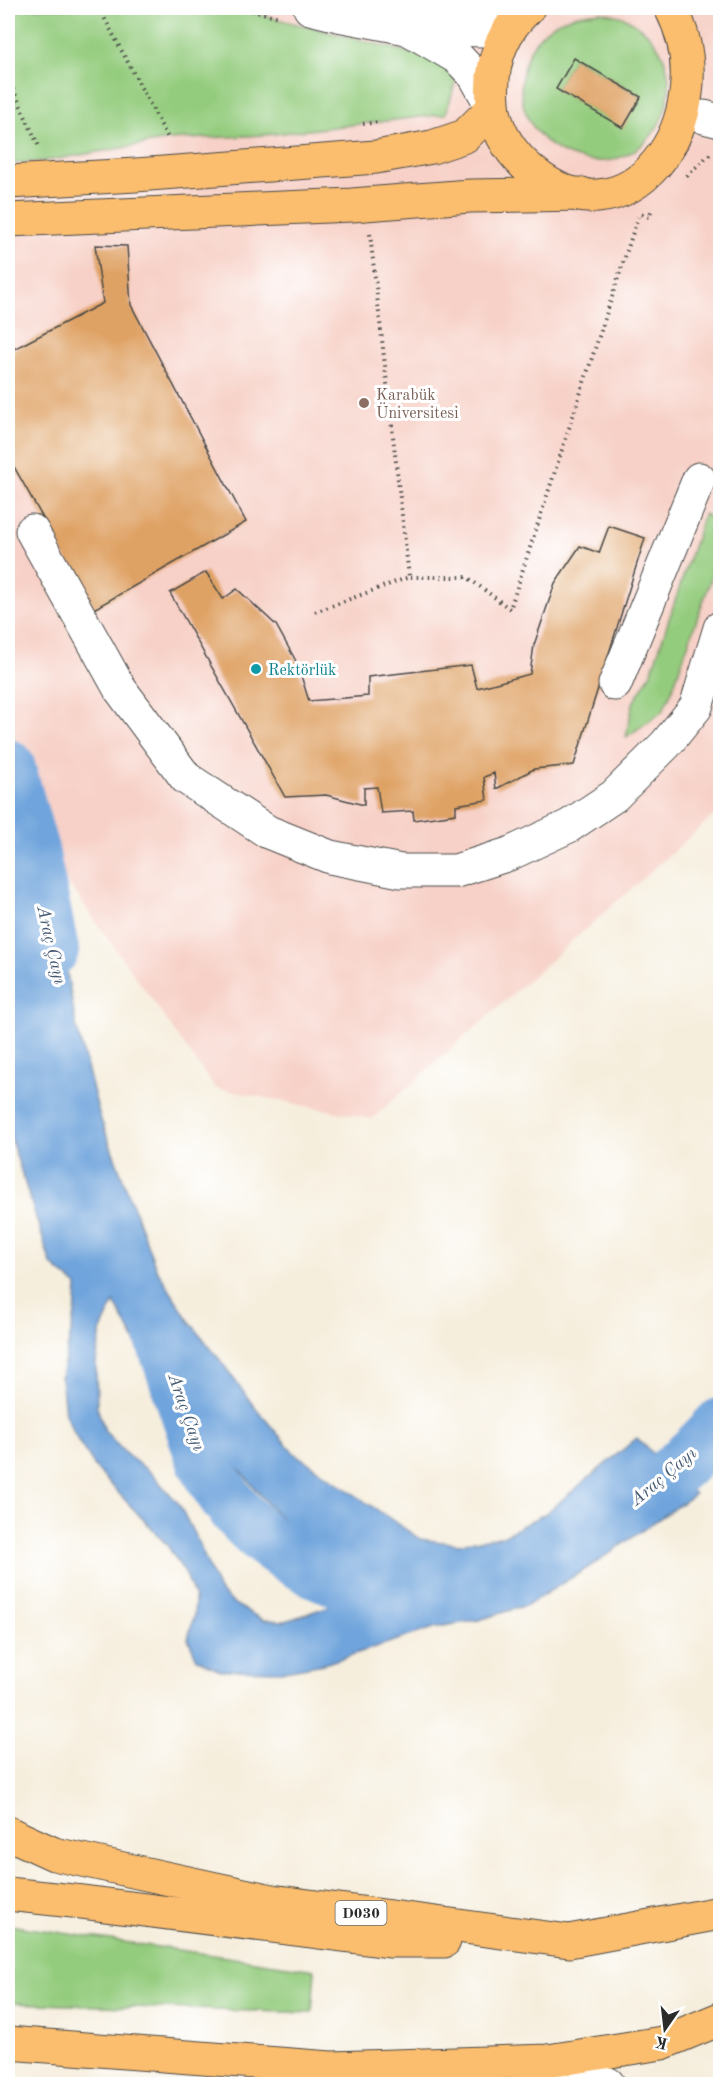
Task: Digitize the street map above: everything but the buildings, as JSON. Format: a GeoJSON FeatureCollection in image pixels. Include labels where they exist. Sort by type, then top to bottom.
{"type":"FeatureCollection","features":[{"type":"Feature","properties":{"kind":"main road"},"geometry":{"type":"LineString","coordinates":[[8,220],[352,205],[470,196],[608,195],[634,190],[657,179],[678,162],[712,119],[705,65],[698,42],[685,22],[671,8]]}},
{"type":"Feature","properties":{"kind":"main road"},"geometry":{"type":"LineString","coordinates":[[523,12],[504,36],[495,58],[491,81],[493,108],[501,133],[515,155],[534,173],[556,187],[582,194]]}},
{"type":"Feature","properties":{"kind":"main road"},"geometry":{"type":"LineString","coordinates":[[8,182],[44,165],[330,160],[398,153],[432,147],[465,136],[493,108]]}},
{"type":"Feature","properties":{"kind":"main road","name":"D030"},"geometry":{"type":"LineString","coordinates":[[8,1833],[54,1854],[272,1901],[569,1941],[720,1913]]}},
{"type":"Feature","properties":{"kind":"main road"},"geometry":{"type":"LineString","coordinates":[[8,1894],[389,1941],[569,1941]]}},
{"type":"Feature","properties":{"kind":"main road"},"geometry":{"type":"LineString","coordinates":[[8,2043],[331,2068],[548,2061],[662,2043],[720,2019]]}},
{"type":"Feature","properties":{"kind":"street"},"geometry":{"type":"LineString","coordinates":[[310,8],[407,28],[483,30],[523,12]]}},
{"type":"Feature","properties":{"kind":"street"},"geometry":{"type":"LineString","coordinates":[[407,28],[458,58],[475,76],[493,108]]}},
{"type":"Feature","properties":{"kind":"street"},"geometry":{"type":"LineString","coordinates":[[615,684],[699,479]]}},
{"type":"Feature","properties":{"kind":"street"},"geometry":{"type":"LineString","coordinates":[[32,531],[120,689],[186,778],[268,832],[330,857],[401,871],[456,871],[509,854],[569,826],[614,796],[666,744],[696,707],[720,628]]}},
{"type":"Feature","properties":{"kind":"street"},"geometry":{"type":"LineString","coordinates":[[548,2061],[608,2085]]}},
{"type":"Feature","properties":{"kind":"path"},"geometry":{"type":"LineString","coordinates":[[99,8],[169,140]]}},
{"type":"Feature","properties":{"kind":"path"},"geometry":{"type":"LineString","coordinates":[[719,8],[720,13]]}},
{"type":"Feature","properties":{"kind":"path"},"geometry":{"type":"LineString","coordinates":[[8,78],[44,165]]}},
{"type":"Feature","properties":{"kind":"path"},"geometry":{"type":"LineString","coordinates":[[315,612],[409,577],[467,577],[510,609],[639,214]]}},
{"type":"Feature","properties":{"kind":"path"},"geometry":{"type":"LineString","coordinates":[[369,227],[409,577]]}},
{"type":"Feature","properties":{"kind":"shaded area","name":"Karabük Üniversitesi"},"geometry":{"type":"Polygon","coordinates":[[[8,8],[720,8],[720,810],[372,1119],[215,1088],[8,799],[8,8]]]}},
{"type":"Feature","properties":{"kind":"green space"},"geometry":{"type":"Polygon","coordinates":[[[8,8],[234,8],[435,59],[456,80],[446,114],[265,135],[169,140],[45,161],[8,164],[8,8]]]}},
{"type":"Feature","properties":{"kind":"green space"},"geometry":{"type":"Polygon","coordinates":[[[601,12],[627,19],[652,39],[666,63],[669,89],[663,115],[650,137],[629,153],[604,161],[574,157],[561,152],[545,141],[532,125],[526,112],[521,85],[527,57],[542,34],[564,19],[601,12]],[[574,58],[556,89],[623,127],[641,96],[574,58]]]}},
{"type":"Feature","properties":{"kind":"green space"},"geometry":{"type":"Polygon","coordinates":[[[704,514],[720,521],[720,553],[671,693],[662,712],[626,737],[633,703],[651,673],[704,514]]]}},
{"type":"Feature","properties":{"kind":"green space"},"geometry":{"type":"Polygon","coordinates":[[[8,1925],[315,1970],[312,2013],[8,2003],[8,1925]]]}},
{"type":"Feature","properties":{"kind":"water"},"geometry":{"type":"Polygon","coordinates":[[[8,777],[67,973],[76,1025],[100,1117],[156,1268],[187,1318],[253,1405],[294,1453],[420,1539],[458,1544],[503,1536],[546,1513],[637,1438],[695,1494],[589,1567],[527,1605],[479,1620],[437,1627],[324,1664],[285,1671],[220,1670],[197,1659],[188,1639],[194,1615],[195,1598],[186,1575],[167,1545],[98,1471],[78,1441],[65,1414],[61,1377],[75,1314],[77,1286],[51,1264],[12,1143],[8,1123],[8,777]],[[114,1302],[101,1330],[96,1363],[97,1407],[105,1431],[127,1455],[150,1472],[179,1504],[219,1591],[236,1605],[263,1620],[286,1621],[338,1603],[334,1588],[301,1539],[267,1503],[138,1347],[114,1302]]]}},
{"type":"Feature","properties":{"kind":"waterway","name":"Araç Çayı"},"geometry":{"type":"LineString","coordinates":[[8,766],[32,850],[52,950]]}},
{"type":"Feature","properties":{"kind":"waterway","name":"Araç Çayı"},"geometry":{"type":"LineString","coordinates":[[161,1336],[204,1461],[219,1488],[238,1513],[260,1535],[310,1569],[368,1588],[399,1591]]}},
{"type":"Feature","properties":{"kind":"waterway","name":"Araç Çayı"},"geometry":{"type":"LineString","coordinates":[[613,1517],[696,1451],[720,1425]]}},
{"type":"Feature","properties":{"kind":"place","name":"Karabük Üniversitesi"},"geometry":{"type":"Point","coordinates":[364,403]}},
{"type":"Feature","properties":{"kind":"place","name":"Rektörlük"},"geometry":{"type":"Point","coordinates":[256,669]}}]}
